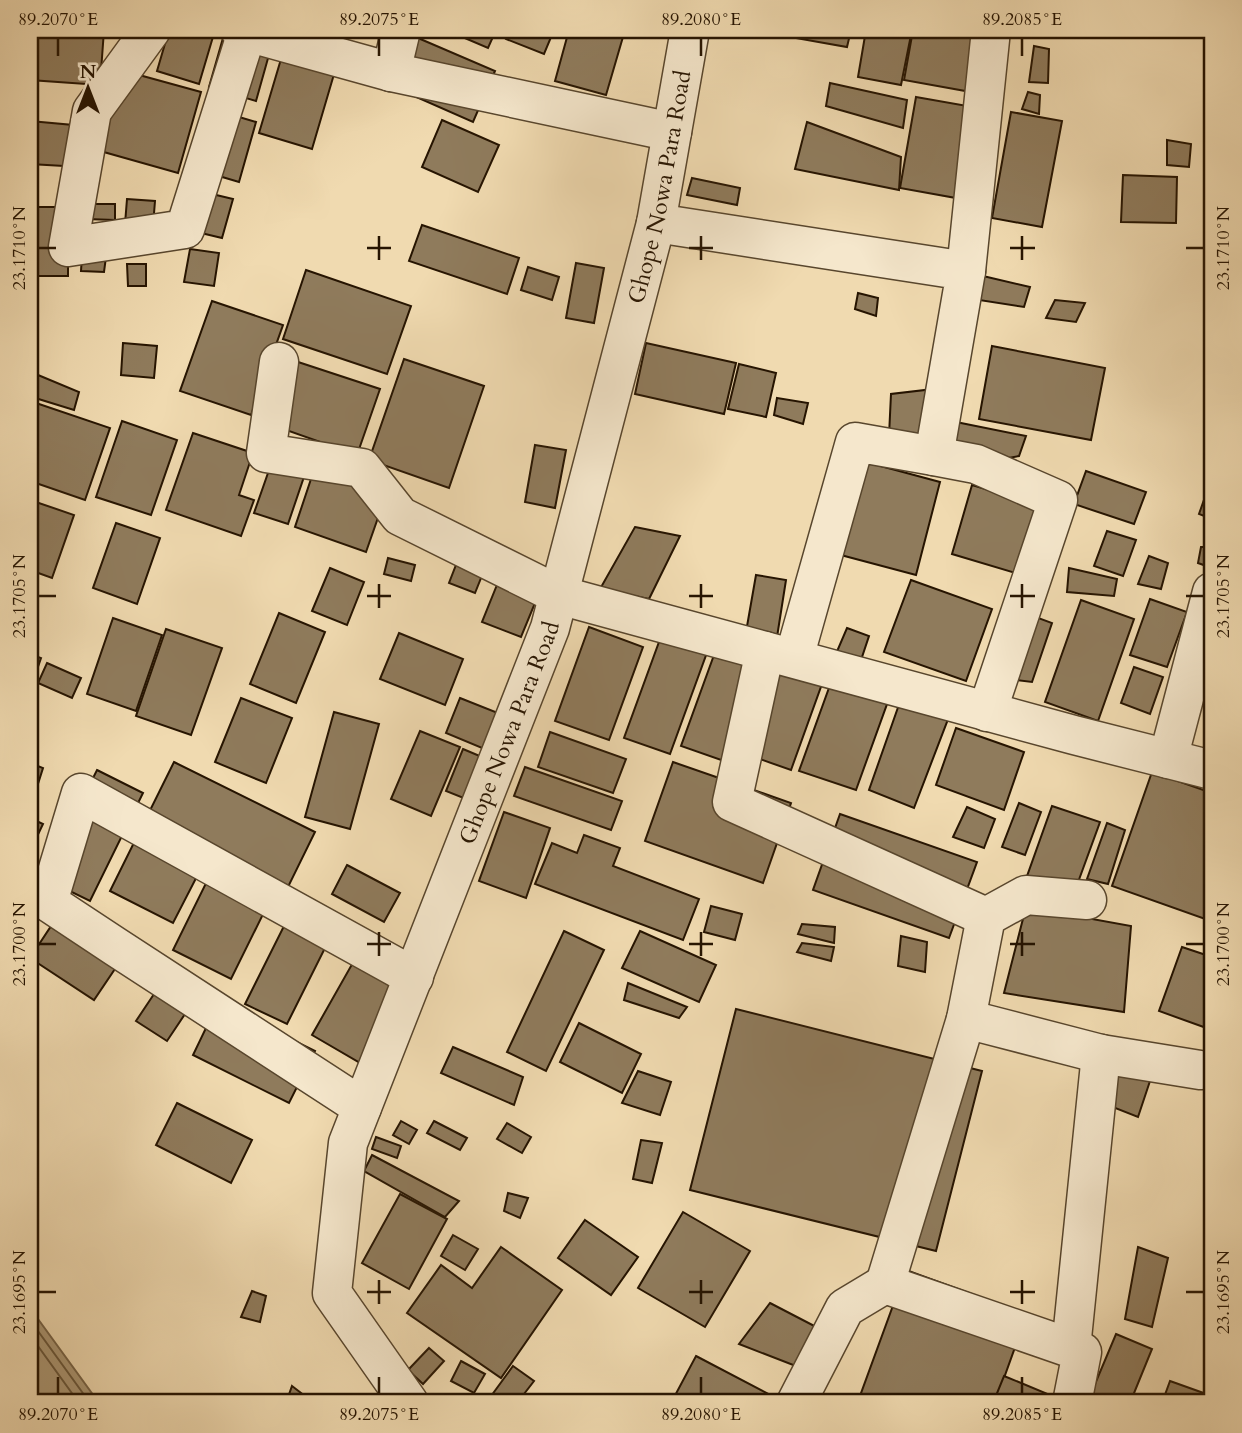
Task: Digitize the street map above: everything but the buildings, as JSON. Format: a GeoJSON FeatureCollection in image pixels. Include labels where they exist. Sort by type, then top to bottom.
{"type":"FeatureCollection","features":[{"type":"Feature","properties":{"kind":"street"},"geometry":{"type":"LineString","coordinates":[[151,30],[92,111],[68,247],[185,229],[244,31],[391,72],[673,132]]}},
{"type":"Feature","properties":{"kind":"street"},"geometry":{"type":"LineString","coordinates":[[391,72],[401,30]]}},
{"type":"Feature","properties":{"kind":"street","name":"Ghope Nowa Para Road"},"geometry":{"type":"LineString","coordinates":[[409,1403],[332,1293],[348,1143],[550,628],[656,223],[690,30]]}},
{"type":"Feature","properties":{"kind":"street"},"geometry":{"type":"LineString","coordinates":[[934,456],[966,271],[991,30]]}},
{"type":"Feature","properties":{"kind":"street"},"geometry":{"type":"LineString","coordinates":[[656,223],[966,271]]}},
{"type":"Feature","properties":{"kind":"street"},"geometry":{"type":"LineString","coordinates":[[279,362],[266,453],[362,468],[400,516],[559,595],[987,712],[1212,770]]}},
{"type":"Feature","properties":{"kind":"street"},"geometry":{"type":"LineString","coordinates":[[986,917],[732,802],[780,654],[855,442],[976,464],[1058,500],[987,712]]}},
{"type":"Feature","properties":{"kind":"street"},"geometry":{"type":"LineString","coordinates":[[1168,759],[1212,592]]}},
{"type":"Feature","properties":{"kind":"street"},"geometry":{"type":"LineString","coordinates":[[362,1107],[48,902],[81,793],[414,977]]}},
{"type":"Feature","properties":{"kind":"street"},"geometry":{"type":"LineString","coordinates":[[986,917],[1026,895],[1087,900]]}},
{"type":"Feature","properties":{"kind":"street"},"geometry":{"type":"LineString","coordinates":[[796,1403],[845,1308],[886,1284],[967,1019],[986,917]]}},
{"type":"Feature","properties":{"kind":"street"},"geometry":{"type":"LineString","coordinates":[[967,1019],[1101,1054],[1200,1070]]}},
{"type":"Feature","properties":{"kind":"street"},"geometry":{"type":"LineString","coordinates":[[1071,1348],[1101,1054]]}},
{"type":"Feature","properties":{"kind":"street"},"geometry":{"type":"LineString","coordinates":[[886,1284],[1082,1352],[1072,1403]]}},
{"type":"Feature","properties":{"kind":"water"},"geometry":{"type":"Polygon","coordinates":[[[30,1308],[99,1403],[30,1403],[30,1308]]]}}]}
